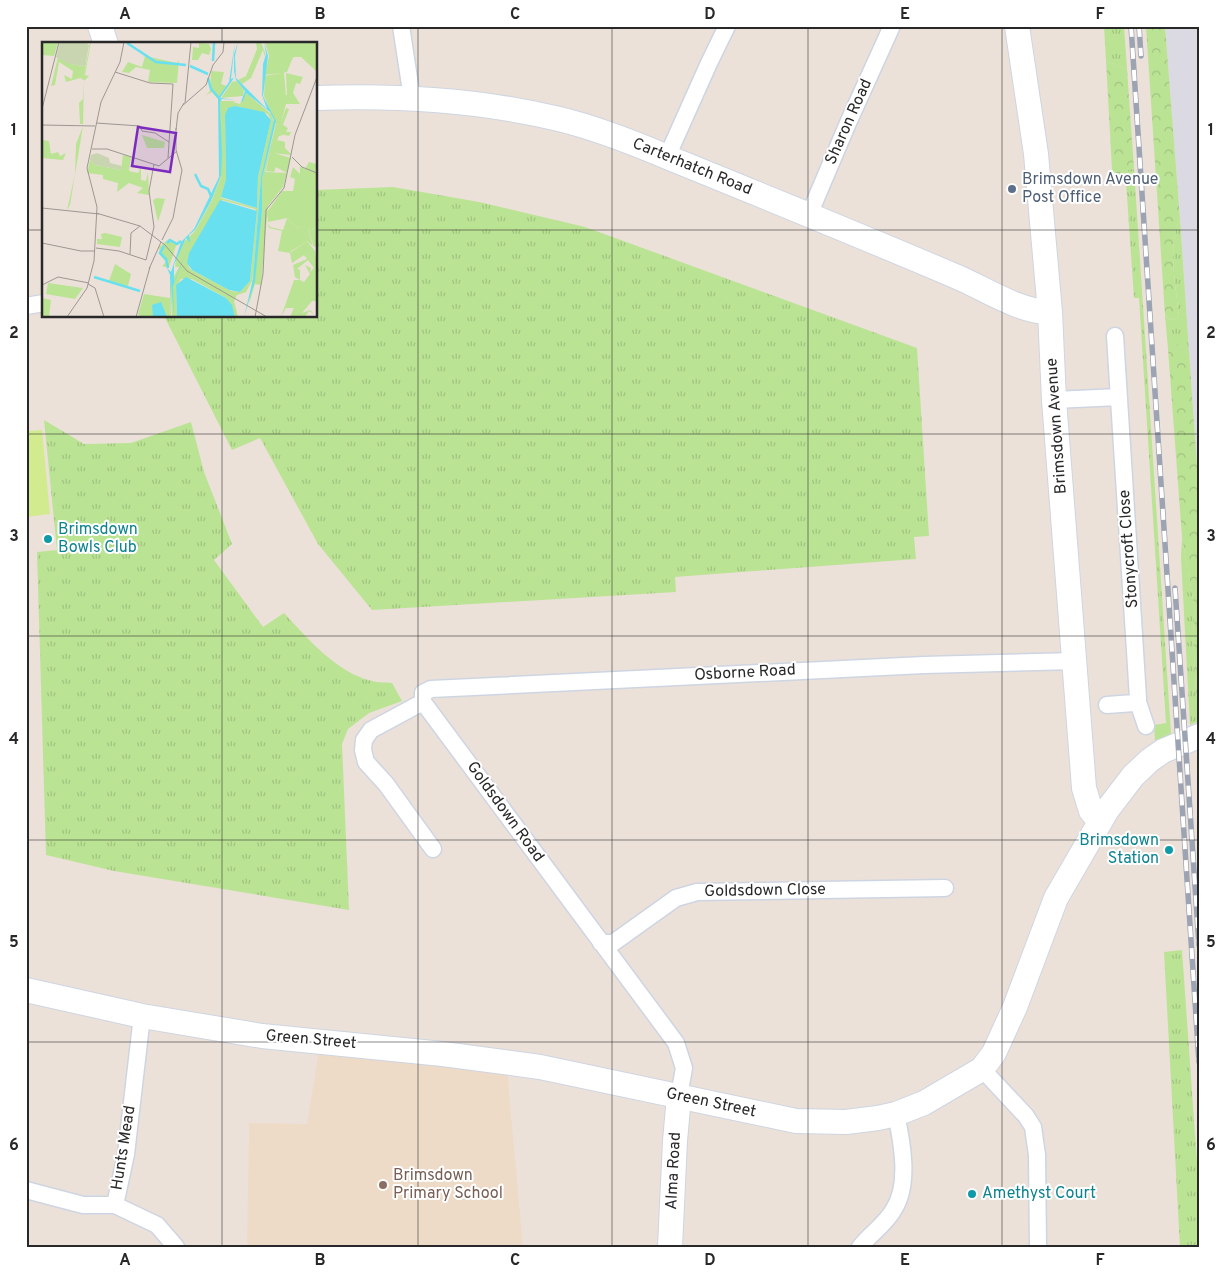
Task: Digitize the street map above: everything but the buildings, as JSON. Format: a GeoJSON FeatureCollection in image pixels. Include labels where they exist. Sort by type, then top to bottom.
{"type":"FeatureCollection","features":[{"type":"Feature","properties":{"kind":"street"},"geometry":{"type":"LineString","coordinates":[[100,26],[105,42]]}},
{"type":"Feature","properties":{"kind":"street"},"geometry":{"type":"LineString","coordinates":[[401,26],[412,98]]}},
{"type":"Feature","properties":{"kind":"street"},"geometry":{"type":"LineString","coordinates":[[667,157],[727,26]]}},
{"type":"Feature","properties":{"kind":"street","name":"Brimsdown Avenue"},"geometry":{"type":"LineString","coordinates":[[1017,26],[1036,154],[1050,312],[1054,400],[1076,662],[1084,788],[1091,811],[1100,822]]}},
{"type":"Feature","properties":{"kind":"street","name":"Sharon Road"},"geometry":{"type":"LineString","coordinates":[[809,216],[891,28]]}},
{"type":"Feature","properties":{"kind":"street","name":"Carterhatch Road"},"geometry":{"type":"LineString","coordinates":[[318,98],[412,98],[492,105],[561,119],[624,139],[957,276],[1027,309],[1050,312]]}},
{"type":"Feature","properties":{"kind":"street"},"geometry":{"type":"LineString","coordinates":[[26,306],[42,303]]}},
{"type":"Feature","properties":{"kind":"street","name":"Stonycroft Close"},"geometry":{"type":"LineString","coordinates":[[1116,336],[1138,702],[1146,726]]}},
{"type":"Feature","properties":{"kind":"street"},"geometry":{"type":"LineString","coordinates":[[1054,400],[1119,397]]}},
{"type":"Feature","properties":{"kind":"street","name":"Osborne Road"},"geometry":{"type":"LineString","coordinates":[[424,702],[423,693],[431,689],[924,665],[1076,662]]}},
{"type":"Feature","properties":{"kind":"street"},"geometry":{"type":"LineString","coordinates":[[424,702],[371,730],[364,740],[363,750],[366,762],[386,784],[433,849]]}},
{"type":"Feature","properties":{"kind":"street","name":"Goldsdown Road"},"geometry":{"type":"LineString","coordinates":[[424,702],[676,1043],[684,1068],[679,1096]]}},
{"type":"Feature","properties":{"kind":"street"},"geometry":{"type":"LineString","coordinates":[[1107,705],[1138,702]]}},
{"type":"Feature","properties":{"kind":"street","name":"Green Street"},"geometry":{"type":"LineString","coordinates":[[26,990],[142,1016],[262,1036],[513,1062],[796,1121],[846,1122],[878,1118],[896,1114],[924,1103],[982,1069],[994,1053],[1015,1008],[1056,898],[1100,822],[1123,788],[1142,766],[1163,751],[1199,736]]}},
{"type":"Feature","properties":{"kind":"street","name":"Goldsdown Close"},"geometry":{"type":"LineString","coordinates":[[601,943],[613,943],[676,898],[697,892],[945,888]]}},
{"type":"Feature","properties":{"kind":"street","name":"Hunts Mead"},"geometry":{"type":"LineString","coordinates":[[142,1016],[126,1154],[115,1205],[157,1225],[176,1247]]}},
{"type":"Feature","properties":{"kind":"street"},"geometry":{"type":"LineString","coordinates":[[982,1069],[1026,1116],[1033,1128],[1037,1155],[1038,1247]]}},
{"type":"Feature","properties":{"kind":"street","name":"Alma Road"},"geometry":{"type":"LineString","coordinates":[[670,1247],[679,1096]]}},
{"type":"Feature","properties":{"kind":"street"},"geometry":{"type":"LineString","coordinates":[[860,1247],[895,1209],[903,1185],[902,1140],[896,1114]]}},
{"type":"Feature","properties":{"kind":"street"},"geometry":{"type":"LineString","coordinates":[[26,1190],[83,1205],[115,1205]]}},
{"type":"Feature","properties":{"kind":"shaded area"},"geometry":{"type":"Polygon","coordinates":[[[1165,26],[1199,26],[1199,495],[1180,219],[1165,26]]]}},
{"type":"Feature","properties":{"kind":"shaded area","name":"Brimsdown Primary School"},"geometry":{"type":"Polygon","coordinates":[[[319,1050],[507,1070],[523,1247],[247,1247],[249,1123],[307,1124],[319,1050]]]}},
{"type":"Feature","properties":{"kind":"green space"},"geometry":{"type":"Polygon","coordinates":[[[1104,26],[1124,26],[1127,69],[1106,61],[1104,26]]]}},
{"type":"Feature","properties":{"kind":"green space"},"geometry":{"type":"Polygon","coordinates":[[[1146,26],[1165,26],[1180,219],[1176,230],[1173,254],[1179,317],[1170,320],[1165,315],[1146,26]]]}},
{"type":"Feature","properties":{"kind":"green space"},"geometry":{"type":"Polygon","coordinates":[[[1106,61],[1127,69],[1134,168],[1117,174],[1112,170],[1106,61]]]}},
{"type":"Feature","properties":{"kind":"green space"},"geometry":{"type":"Polygon","coordinates":[[[1134,168],[1171,734],[1155,741],[1154,725],[1166,723],[1139,298],[1134,298],[1126,182],[1117,174],[1134,168]]]}},
{"type":"Feature","properties":{"kind":"green space"},"geometry":{"type":"Polygon","coordinates":[[[393,187],[479,202],[585,227],[917,348],[929,536],[914,537],[916,559],[675,577],[676,592],[372,610],[318,544],[260,438],[232,450],[165,318],[318,318],[318,190],[393,187]]]}},
{"type":"Feature","properties":{"kind":"green space"},"geometry":{"type":"Polygon","coordinates":[[[1180,219],[1189,351],[1175,344],[1168,349],[1165,315],[1170,320],[1179,317],[1173,254],[1176,230],[1180,219]]]}},
{"type":"Feature","properties":{"kind":"green space"},"geometry":{"type":"Polygon","coordinates":[[[1175,343],[1189,351],[1199,495],[1199,698],[1196,693],[1193,633],[1195,611],[1182,537],[1168,349],[1175,343]]]}},
{"type":"Feature","properties":{"kind":"green space"},"geometry":{"type":"Polygon","coordinates":[[[44,420],[84,444],[131,443],[191,422],[204,472],[232,544],[214,560],[263,627],[284,613],[324,653],[347,671],[372,681],[392,683],[402,701],[369,713],[348,729],[342,744],[349,910],[114,871],[46,855],[37,552],[57,550],[44,420]]]}},
{"type":"Feature","properties":{"kind":"green space"},"geometry":{"type":"Polygon","coordinates":[[[42,430],[50,514],[26,517],[26,431],[42,430]]]}},
{"type":"Feature","properties":{"kind":"green space"},"geometry":{"type":"Polygon","coordinates":[[[1182,537],[1195,611],[1193,633],[1196,693],[1199,698],[1199,721],[1190,725],[1181,558],[1182,537]]]}},
{"type":"Feature","properties":{"kind":"green space"},"geometry":{"type":"Polygon","coordinates":[[[1182,950],[1199,1191],[1199,1247],[1180,1247],[1164,952],[1182,950]]]}},
{"type":"Feature","properties":{"kind":"railway"},"geometry":{"type":"LineString","coordinates":[[1131,26],[1199,1062]]}},
{"type":"Feature","properties":{"kind":"railway"},"geometry":{"type":"LineString","coordinates":[[1139,26],[1141,56]]}},
{"type":"Feature","properties":{"kind":"railway"},"geometry":{"type":"LineString","coordinates":[[1175,588],[1199,945]]}},
{"type":"Feature","properties":{"kind":"place","name":"Brimsdown Avenue Post Office"},"geometry":{"type":"Point","coordinates":[1012,189]}},
{"type":"Feature","properties":{"kind":"place","name":"Brimsdown Bowls Club"},"geometry":{"type":"Point","coordinates":[48,539]}},
{"type":"Feature","properties":{"kind":"place","name":"Brimsdown Station"},"geometry":{"type":"Point","coordinates":[1169,850]}},
{"type":"Feature","properties":{"kind":"place","name":"Brimsdown Primary School"},"geometry":{"type":"Point","coordinates":[383,1185]}},
{"type":"Feature","properties":{"kind":"place","name":"Amethyst Court"},"geometry":{"type":"Point","coordinates":[972,1194]}}]}
